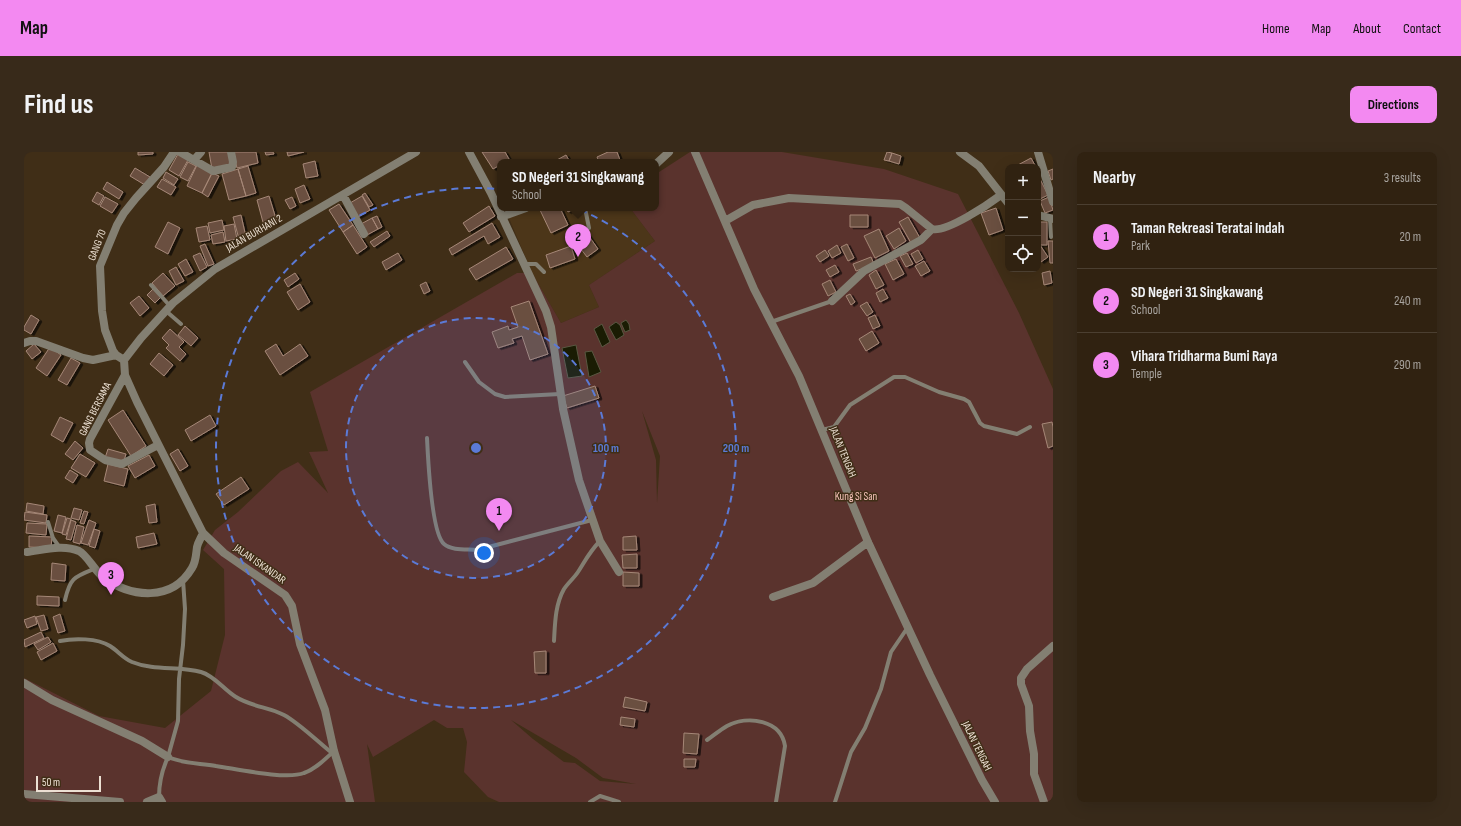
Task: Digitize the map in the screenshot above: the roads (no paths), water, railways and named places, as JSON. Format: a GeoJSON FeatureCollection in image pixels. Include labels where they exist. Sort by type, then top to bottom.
{"type":"FeatureCollection","features":[{"type":"Feature","properties":{"kind":"street","name":"GANG 70"},"geometry":{"type":"LineString","coordinates":[[116,355],[111,346],[104,324],[100,266],[117,225],[124,213],[164,167],[174,152]]}},
{"type":"Feature","properties":{"kind":"street"},"geometry":{"type":"LineString","coordinates":[[180,152],[213,170],[232,167],[233,162],[231,152]]}},
{"type":"Feature","properties":{"kind":"street"},"geometry":{"type":"LineString","coordinates":[[194,160],[200,152]]}},
{"type":"Feature","properties":{"kind":"street","name":"JALAN BURHANI 2"},"geometry":{"type":"LineString","coordinates":[[124,360],[168,308],[196,283],[225,263],[416,152]]}},
{"type":"Feature","properties":{"kind":"street"},"geometry":{"type":"LineString","coordinates":[[468,152],[497,208]]}},
{"type":"Feature","properties":{"kind":"street"},"geometry":{"type":"LineString","coordinates":[[659,161],[670,152]]}},
{"type":"Feature","properties":{"kind":"street","name":"JALAN TENGAH"},"geometry":{"type":"LineString","coordinates":[[694,152],[754,289],[799,376],[868,542],[930,675],[982,780],[995,802]]}},
{"type":"Feature","properties":{"kind":"street"},"geometry":{"type":"LineString","coordinates":[[960,152],[978,166],[1005,200]]}},
{"type":"Feature","properties":{"kind":"street"},"geometry":{"type":"LineString","coordinates":[[1038,152],[1053,202]]}},
{"type":"Feature","properties":{"kind":"street"},"geometry":{"type":"LineString","coordinates":[[343,195],[364,234]]}},
{"type":"Feature","properties":{"kind":"street"},"geometry":{"type":"LineString","coordinates":[[725,221],[753,205],[788,198],[900,204],[932,229],[936,230],[944,229],[979,210],[1001,195]]}},
{"type":"Feature","properties":{"kind":"street"},"geometry":{"type":"LineString","coordinates":[[498,211],[546,311],[552,328],[560,394],[579,480],[600,541],[618,572]]}},
{"type":"Feature","properties":{"kind":"street"},"geometry":{"type":"LineString","coordinates":[[501,217],[518,211]]}},
{"type":"Feature","properties":{"kind":"street"},"geometry":{"type":"LineString","coordinates":[[1041,216],[1052,218]]}},
{"type":"Feature","properties":{"kind":"street"},"geometry":{"type":"LineString","coordinates":[[832,301],[864,271],[921,240],[932,229]]}},
{"type":"Feature","properties":{"kind":"street"},"geometry":{"type":"LineString","coordinates":[[24,343],[36,341],[83,358],[93,360],[116,355],[124,360]]}},
{"type":"Feature","properties":{"kind":"street","name":"JALAN ISKANDAR"},"geometry":{"type":"LineString","coordinates":[[124,360],[125,375],[158,445],[203,533],[224,553],[285,595],[292,606],[300,644],[325,710],[333,752],[350,802]]}},
{"type":"Feature","properties":{"kind":"street","name":"GANG BERSAMA"},"geometry":{"type":"LineString","coordinates":[[125,375],[90,440],[90,450],[105,460],[122,464],[158,445]]}},
{"type":"Feature","properties":{"kind":"street"},"geometry":{"type":"LineString","coordinates":[[27,552],[60,548],[73,549],[85,555],[94,569],[114,585],[140,593],[158,593],[168,590],[183,579],[192,568],[197,547],[203,533]]}},
{"type":"Feature","properties":{"kind":"street"},"geometry":{"type":"LineString","coordinates":[[773,598],[813,583],[868,542]]}},
{"type":"Feature","properties":{"kind":"street"},"geometry":{"type":"LineString","coordinates":[[1044,802],[1034,774],[1034,754],[1030,731],[1029,706],[1021,684],[1021,678],[1027,668],[1053,646]]}},
{"type":"Feature","properties":{"kind":"street"},"geometry":{"type":"LineString","coordinates":[[24,684],[52,700],[142,741],[168,757]]}},
{"type":"Feature","properties":{"kind":"street"},"geometry":{"type":"LineString","coordinates":[[24,794],[120,802]]}},
{"type":"Feature","properties":{"kind":"street"},"geometry":{"type":"LineString","coordinates":[[147,802],[161,800]]}},
{"type":"Feature","properties":{"kind":"lane"},"geometry":{"type":"LineString","coordinates":[[586,211],[589,228]]}},
{"type":"Feature","properties":{"kind":"lane"},"geometry":{"type":"LineString","coordinates":[[1051,237],[1052,218]]}},
{"type":"Feature","properties":{"kind":"lane"},"geometry":{"type":"LineString","coordinates":[[523,264],[536,264],[544,272]]}},
{"type":"Feature","properties":{"kind":"lane"},"geometry":{"type":"LineString","coordinates":[[151,285],[181,324]]}},
{"type":"Feature","properties":{"kind":"lane"},"geometry":{"type":"LineString","coordinates":[[771,322],[832,301]]}},
{"type":"Feature","properties":{"kind":"lane"},"geometry":{"type":"LineString","coordinates":[[465,362],[479,382],[495,394],[505,396],[560,394]]}},
{"type":"Feature","properties":{"kind":"lane"},"geometry":{"type":"LineString","coordinates":[[822,430],[834,427],[850,405],[858,399],[894,377],[899,376],[905,377],[939,392],[964,399],[972,407],[980,423],[989,428],[1017,434],[1030,427]]}},
{"type":"Feature","properties":{"kind":"lane"},"geometry":{"type":"LineString","coordinates":[[427,438],[428,473],[434,514],[440,538],[443,543],[448,546],[460,549],[477,550],[592,520]]}},
{"type":"Feature","properties":{"kind":"lane"},"geometry":{"type":"LineString","coordinates":[[48,522],[53,538],[60,548]]}},
{"type":"Feature","properties":{"kind":"lane"},"geometry":{"type":"LineString","coordinates":[[554,641],[555,617],[564,589],[578,573],[591,550],[600,541]]}},
{"type":"Feature","properties":{"kind":"lane"},"geometry":{"type":"LineString","coordinates":[[65,600],[68,587],[74,579],[94,569]]}},
{"type":"Feature","properties":{"kind":"lane"},"geometry":{"type":"LineString","coordinates":[[161,800],[159,788],[178,721],[179,668],[183,645],[185,609],[183,579]]}},
{"type":"Feature","properties":{"kind":"lane"},"geometry":{"type":"LineString","coordinates":[[835,802],[852,752],[865,728],[881,689],[891,652],[908,627]]}},
{"type":"Feature","properties":{"kind":"lane"},"geometry":{"type":"LineString","coordinates":[[60,641],[82,639],[106,644],[112,647],[123,657],[133,662],[148,666],[179,668],[203,673],[244,702],[285,715],[333,752],[310,770],[304,773],[290,775],[247,772],[187,763],[168,757]]}},
{"type":"Feature","properties":{"kind":"lane"},"geometry":{"type":"LineString","coordinates":[[707,740],[727,726],[737,722],[752,721],[774,726],[780,732],[785,746],[776,802]]}},
{"type":"Feature","properties":{"kind":"lane"},"geometry":{"type":"LineString","coordinates":[[590,802],[600,796],[619,802]]}},
{"type":"Feature","properties":{"kind":"place","name":"SD Negeri 31 Singkawang"},"geometry":{"type":"Point","coordinates":[578,257]}},
{"type":"Feature","properties":{"kind":"place","name":"Taman Rekreasi Teratai Indah"},"geometry":{"type":"Point","coordinates":[499,531]}},
{"type":"Feature","properties":{"kind":"place","name":"Vihara Tridharma Bumi Raya"},"geometry":{"type":"Point","coordinates":[111,595]}},
{"type":"Feature","properties":{"kind":"park label","name":"Kung Si San"},"geometry":{"type":"Point","coordinates":[856,496]}}]}
